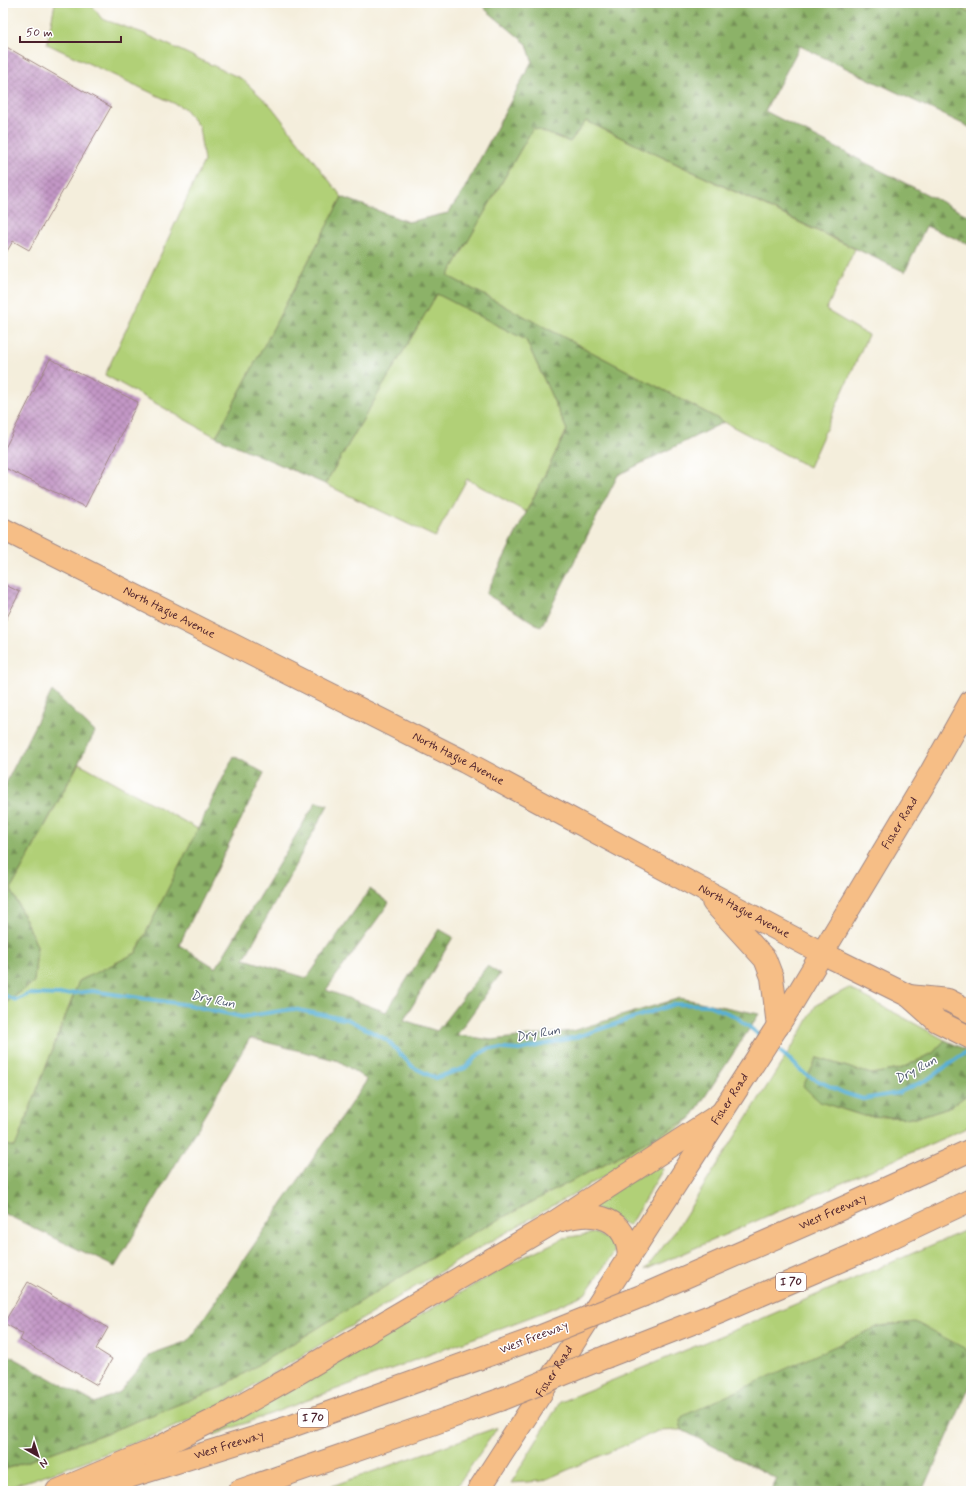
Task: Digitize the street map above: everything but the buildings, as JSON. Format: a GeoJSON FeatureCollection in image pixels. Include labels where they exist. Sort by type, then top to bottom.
{"type":"FeatureCollection","features":[{"type":"Feature","properties":{"kind":"main road","name":"North Hague Avenue"},"geometry":{"type":"LineString","coordinates":[[3,529],[464,762],[822,953],[909,996],[937,1021],[971,1038]]}},
{"type":"Feature","properties":{"kind":"main road","name":"Fisher Road"},"geometry":{"type":"LineString","coordinates":[[478,1491],[720,1114],[760,1055],[930,774],[971,701]]}},
{"type":"Feature","properties":{"kind":"main road"},"geometry":{"type":"LineString","coordinates":[[698,886],[765,959],[772,977],[778,1026]]}},
{"type":"Feature","properties":{"kind":"main road","name":"North Hague Avenue"},"geometry":{"type":"LineString","coordinates":[[909,996],[948,1000],[971,1012]]}},
{"type":"Feature","properties":{"kind":"main road"},"geometry":{"type":"LineString","coordinates":[[57,1491],[154,1450],[230,1412],[290,1378],[553,1223],[720,1114]]}},
{"type":"Feature","properties":{"kind":"main road","name":"West Freeway"},"geometry":{"type":"LineString","coordinates":[[84,1491],[288,1427],[539,1337],[644,1295],[841,1209],[971,1150]]}},
{"type":"Feature","properties":{"kind":"main road","name":"I 70"},"geometry":{"type":"LineString","coordinates":[[239,1491],[499,1400],[723,1311],[865,1250],[971,1200]]}},
{"type":"Feature","properties":{"kind":"main road"},"geometry":{"type":"LineString","coordinates":[[553,1223],[586,1215],[606,1219],[617,1227],[626,1239],[629,1257]]}},
{"type":"Feature","properties":{"kind":"green space"},"geometry":{"type":"Polygon","coordinates":[[[55,3],[90,3],[102,19],[143,33],[242,79],[271,106],[342,197],[216,437],[105,375],[204,161],[199,127],[184,108],[47,44],[55,3]]]}},
{"type":"Feature","properties":{"kind":"green space"},"geometry":{"type":"Polygon","coordinates":[[[481,3],[952,3],[971,14],[971,128],[800,46],[765,111],[971,217],[971,245],[926,226],[905,272],[586,121],[570,142],[533,128],[448,276],[724,422],[618,475],[541,627],[486,594],[567,430],[526,340],[437,294],[325,484],[216,437],[342,197],[408,222],[448,213],[462,193],[532,61],[527,44],[486,10],[481,3]]]}},
{"type":"Feature","properties":{"kind":"green space"},"geometry":{"type":"Polygon","coordinates":[[[952,3],[971,3],[971,14],[952,3]]]}},
{"type":"Feature","properties":{"kind":"green space"},"geometry":{"type":"Polygon","coordinates":[[[586,121],[855,249],[826,310],[868,335],[809,467],[448,276],[533,128],[570,142],[586,121]]]}},
{"type":"Feature","properties":{"kind":"green space"},"geometry":{"type":"Polygon","coordinates":[[[437,294],[526,340],[567,430],[526,512],[467,479],[435,537],[325,484],[437,294]]]}},
{"type":"Feature","properties":{"kind":"green space"},"geometry":{"type":"Polygon","coordinates":[[[52,691],[95,732],[11,889],[37,946],[34,982],[3,1005],[3,789],[52,691]]]}},
{"type":"Feature","properties":{"kind":"green space"},"geometry":{"type":"Polygon","coordinates":[[[234,756],[264,773],[179,945],[216,968],[316,802],[328,805],[244,959],[307,978],[370,889],[389,903],[326,990],[386,1012],[439,929],[453,937],[404,1020],[437,1031],[487,966],[500,974],[457,1035],[492,1040],[572,1031],[680,998],[759,1014],[691,1118],[464,1238],[222,1387],[109,1432],[3,1470],[3,1352],[95,1403],[120,1392],[151,1354],[188,1341],[367,1080],[339,1061],[250,1038],[115,1267],[3,1213],[3,1144],[15,1147],[79,981],[136,953],[234,756]]]}},
{"type":"Feature","properties":{"kind":"green space"},"geometry":{"type":"Polygon","coordinates":[[[79,763],[198,829],[136,953],[79,981],[15,1148],[3,1144],[3,1005],[34,982],[37,946],[11,889],[79,763]]]}},
{"type":"Feature","properties":{"kind":"green space"},"geometry":{"type":"Polygon","coordinates":[[[849,988],[945,1040],[933,1053],[900,1069],[871,1074],[817,1058],[820,1102],[864,1116],[915,1118],[952,1106],[971,1092],[971,1126],[645,1270],[676,1230],[800,1034],[816,1005],[849,988]]]}},
{"type":"Feature","properties":{"kind":"green space"},"geometry":{"type":"Polygon","coordinates":[[[945,1040],[971,1052],[971,1092],[952,1106],[915,1118],[864,1116],[820,1102],[803,1086],[817,1058],[871,1074],[900,1069],[933,1053],[945,1040]]]}},
{"type":"Feature","properties":{"kind":"green space"},"geometry":{"type":"Polygon","coordinates":[[[691,1118],[648,1151],[469,1254],[223,1404],[163,1432],[66,1468],[3,1489],[3,1470],[109,1432],[222,1387],[464,1238],[691,1118]]]}},
{"type":"Feature","properties":{"kind":"green space"},"geometry":{"type":"Polygon","coordinates":[[[657,1165],[663,1169],[629,1226],[591,1206],[657,1165]]]}},
{"type":"Feature","properties":{"kind":"green space"},"geometry":{"type":"Polygon","coordinates":[[[971,1228],[971,1364],[966,1349],[680,1421],[682,1430],[658,1431],[542,1481],[511,1483],[560,1402],[761,1319],[971,1228]]]}},
{"type":"Feature","properties":{"kind":"green space"},"geometry":{"type":"Polygon","coordinates":[[[595,1233],[609,1240],[615,1251],[585,1294],[541,1313],[214,1435],[212,1429],[254,1408],[522,1258],[564,1238],[595,1233]]]}},
{"type":"Feature","properties":{"kind":"green space"},"geometry":{"type":"Polygon","coordinates":[[[915,1322],[966,1349],[971,1364],[971,1384],[923,1491],[771,1491],[777,1479],[682,1430],[680,1421],[683,1416],[879,1326],[915,1322]]]}},
{"type":"Feature","properties":{"kind":"green space"},"geometry":{"type":"Polygon","coordinates":[[[498,1427],[457,1486],[444,1491],[318,1491],[498,1427]]]}},
{"type":"Feature","properties":{"kind":"waterway","name":"Dry Run"},"geometry":{"type":"LineString","coordinates":[[3,995],[16,1000],[29,994],[58,995],[92,991],[189,1005],[242,1017],[293,1009],[349,1020],[387,1040],[413,1067],[435,1078],[465,1068],[479,1054],[490,1048],[520,1050],[576,1037],[675,1004],[708,1005],[735,1016],[762,1037]]}},
{"type":"Feature","properties":{"kind":"waterway","name":"Dry Run"},"geometry":{"type":"LineString","coordinates":[[772,1045],[806,1075],[844,1093],[863,1099],[898,1093],[928,1079],[969,1050]]}}]}
